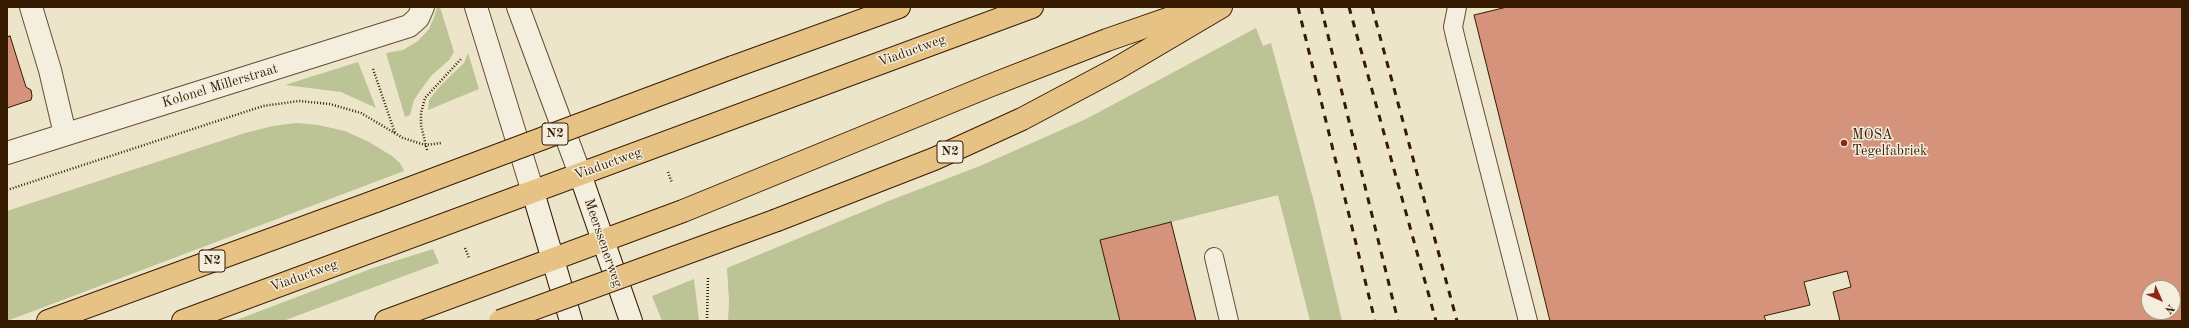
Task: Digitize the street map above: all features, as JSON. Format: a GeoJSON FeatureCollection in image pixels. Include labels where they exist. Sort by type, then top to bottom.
{"type":"FeatureCollection","features":[{"type":"Feature","properties":{"kind":"main road","name":"N2"},"geometry":{"type":"LineString","coordinates":[[48,321],[899,7]]}},
{"type":"Feature","properties":{"kind":"main road","name":"Viaductweg"},"geometry":{"type":"LineString","coordinates":[[183,321],[1032,7]]}},
{"type":"Feature","properties":{"kind":"main road"},"geometry":{"type":"LineString","coordinates":[[386,321],[683,211],[1092,46],[1202,7]]}},
{"type":"Feature","properties":{"kind":"main road","name":"N2"},"geometry":{"type":"LineString","coordinates":[[500,321],[777,220],[934,159],[1022,119],[1116,69],[1221,7]]}},
{"type":"Feature","properties":{"kind":"street"},"geometry":{"type":"LineString","coordinates":[[31,7],[50,70],[65,134]]}},
{"type":"Feature","properties":{"kind":"street","name":"Kolonel Millerstraat"},"geometry":{"type":"LineString","coordinates":[[7,153],[409,26],[418,18],[423,7]]}},
{"type":"Feature","properties":{"kind":"street","name":"Meerssenerweg"},"geometry":{"type":"LineString","coordinates":[[518,7],[580,174],[631,321]]}},
{"type":"Feature","properties":{"kind":"street"},"geometry":{"type":"LineString","coordinates":[[476,10],[533,192],[571,321]]}},
{"type":"Feature","properties":{"kind":"lane"},"geometry":{"type":"LineString","coordinates":[[1457,7],[1453,27],[1528,321]]}},
{"type":"Feature","properties":{"kind":"lane"},"geometry":{"type":"LineString","coordinates":[[1214,257],[1229,321]]}},
{"type":"Feature","properties":{"kind":"path"},"geometry":{"type":"LineString","coordinates":[[7,190],[263,106],[299,101],[330,104],[361,113],[395,133],[425,145],[421,113],[425,98],[460,60],[476,10]]}},
{"type":"Feature","properties":{"kind":"path"},"geometry":{"type":"LineString","coordinates":[[375,75],[395,133]]}},
{"type":"Feature","properties":{"kind":"green space"},"geometry":{"type":"Polygon","coordinates":[[[437,7],[440,7],[454,52],[449,60],[431,76],[414,100],[410,115],[405,117],[386,53],[403,50],[418,41],[429,29],[437,7]]]}},
{"type":"Feature","properties":{"kind":"green space"},"geometry":{"type":"Polygon","coordinates":[[[1256,28],[1263,46],[1271,43],[1314,202],[1342,321],[1310,321],[1278,195],[1100,240],[1120,321],[728,321],[729,301],[727,268],[891,200],[980,166],[1086,119],[1256,28]]]}},
{"type":"Feature","properties":{"kind":"green space"},"geometry":{"type":"Polygon","coordinates":[[[468,53],[479,89],[428,110],[429,100],[440,86],[464,63],[468,53]]]}},
{"type":"Feature","properties":{"kind":"green space"},"geometry":{"type":"Polygon","coordinates":[[[358,62],[376,108],[341,92],[285,85],[358,62]]]}},
{"type":"Feature","properties":{"kind":"green space"},"geometry":{"type":"Polygon","coordinates":[[[296,123],[318,125],[345,131],[369,142],[392,156],[400,163],[404,171],[7,321],[7,211],[245,133],[273,126],[296,123]]]}},
{"type":"Feature","properties":{"kind":"green space"},"geometry":{"type":"Polygon","coordinates":[[[433,249],[439,263],[283,321],[234,321],[373,268],[433,249]]]}},
{"type":"Feature","properties":{"kind":"green space"},"geometry":{"type":"Polygon","coordinates":[[[694,279],[699,321],[662,321],[652,296],[694,279]]]}},
{"type":"Feature","properties":{"kind":"building","name":"MOSA Tegelfabriek"},"geometry":{"type":"Polygon","coordinates":[[[1507,7],[2182,7],[2182,321],[1840,321],[1833,292],[1851,287],[1847,271],[1804,282],[1810,305],[1764,316],[1766,321],[1550,321],[1474,15],[1507,7]]]}},
{"type":"Feature","properties":{"kind":"building"},"geometry":{"type":"Polygon","coordinates":[[[10,36],[26,87],[31,90],[32,96],[31,100],[7,108],[7,37],[10,36]]]}},
{"type":"Feature","properties":{"kind":"building"},"geometry":{"type":"Polygon","coordinates":[[[1171,222],[1196,321],[1120,321],[1100,240],[1171,222]]]}},
{"type":"Feature","properties":{"kind":"railway"},"geometry":{"type":"LineString","coordinates":[[1298,7],[1375,321]]}},
{"type":"Feature","properties":{"kind":"railway"},"geometry":{"type":"LineString","coordinates":[[1321,7],[1398,321]]}},
{"type":"Feature","properties":{"kind":"railway"},"geometry":{"type":"LineString","coordinates":[[1349,7],[1436,321]]}},
{"type":"Feature","properties":{"kind":"railway"},"geometry":{"type":"LineString","coordinates":[[1372,7],[1457,321]]}},
{"type":"Feature","properties":{"kind":"place","name":"MOSA Tegelfabriek"},"geometry":{"type":"Point","coordinates":[1844,143]}}]}
